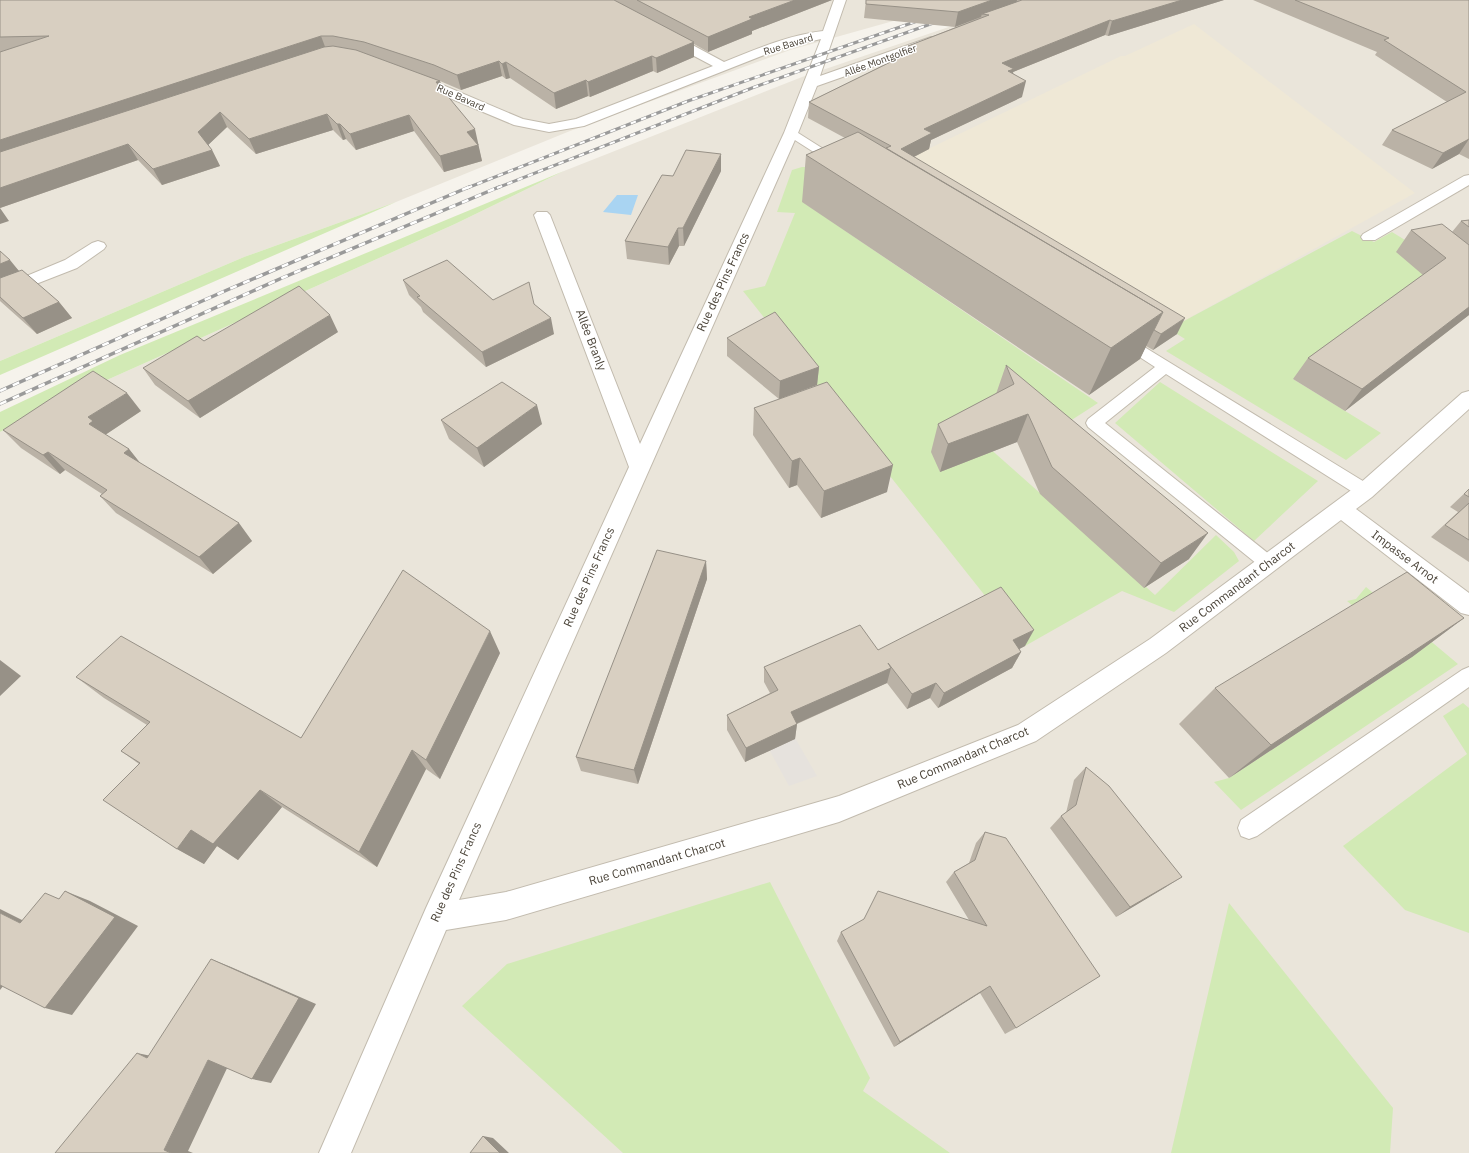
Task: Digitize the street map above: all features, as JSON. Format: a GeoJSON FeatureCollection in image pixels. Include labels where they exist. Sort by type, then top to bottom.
{"type":"FeatureCollection","features":[{"type":"Feature","properties":{"kind":"street","name":"Rue des Pins Francs"},"geometry":{"type":"LineString","coordinates":[[335,1153],[436,918],[639,466],[791,133],[811,84],[840,0]]}},
{"type":"Feature","properties":{"kind":"street"},"geometry":{"type":"LineString","coordinates":[[654,30],[725,67]]}},
{"type":"Feature","properties":{"kind":"street","name":"Rue Bavard"},"geometry":{"type":"LineString","coordinates":[[400,74],[433,85],[519,122],[549,128],[578,123],[725,67],[778,45],[811,36],[829,34]]}},
{"type":"Feature","properties":{"kind":"street","name":"Allée Montgolfier"},"geometry":{"type":"LineString","coordinates":[[811,84],[943,37]]}},
{"type":"Feature","properties":{"kind":"street"},"geometry":{"type":"LineString","coordinates":[[1369,237],[1469,179]]}},
{"type":"Feature","properties":{"kind":"street","name":"Allée Branly"},"geometry":{"type":"LineString","coordinates":[[542,215],[639,466]]}},
{"type":"Feature","properties":{"kind":"street"},"geometry":{"type":"LineString","coordinates":[[0,293],[71,264],[98,246]]}},
{"type":"Feature","properties":{"kind":"street","name":"Rue Commandant Charcot"},"geometry":{"type":"LineString","coordinates":[[436,918],[506,906],[839,809],[1027,733],[1158,646],[1365,491],[1469,398]]}},
{"type":"Feature","properties":{"kind":"street","name":"Impasse Arnot"},"geometry":{"type":"LineString","coordinates":[[1341,509],[1469,606]]}},
{"type":"Feature","properties":{"kind":"lane"},"geometry":{"type":"LineString","coordinates":[[791,133],[851,170]]}},
{"type":"Feature","properties":{"kind":"lane"},"geometry":{"type":"LineString","coordinates":[[1112,333],[1365,491]]}},
{"type":"Feature","properties":{"kind":"lane"},"geometry":{"type":"LineString","coordinates":[[1165,366],[1094,423],[1268,563]]}},
{"type":"Feature","properties":{"kind":"lane"},"geometry":{"type":"LineString","coordinates":[[1249,828],[1469,676]]}},
{"type":"Feature","properties":{"kind":"shaded area"},"geometry":{"type":"Polygon","coordinates":[[[0,0],[968,0],[790,50],[570,131],[396,202],[244,257],[0,361],[0,0]]]}},
{"type":"Feature","properties":{"kind":"shaded area"},"geometry":{"type":"Polygon","coordinates":[[[1020,0],[1469,0],[1469,1153],[0,1153],[0,432],[98,384],[455,224],[564,171],[802,77],[981,16],[1020,0]]]}},
{"type":"Feature","properties":{"kind":"shaded area"},"geometry":{"type":"Polygon","coordinates":[[[1194,24],[1415,193],[1169,329],[897,164],[1121,56],[1125,56],[1194,24]]]}},
{"type":"Feature","properties":{"kind":"shaded area"},"geometry":{"type":"Polygon","coordinates":[[[779,710],[817,776],[789,786],[753,720],[779,710]]]}},
{"type":"Feature","properties":{"kind":"green space"},"geometry":{"type":"Polygon","coordinates":[[[802,167],[815,167],[803,202],[1098,403],[1053,432],[970,431],[1155,595],[1216,535],[1234,552],[1239,561],[1174,612],[1122,591],[1025,646],[743,291],[765,286],[795,213],[777,212],[792,170],[802,167]]]}},
{"type":"Feature","properties":{"kind":"green space"},"geometry":{"type":"Polygon","coordinates":[[[564,171],[455,224],[98,384],[0,432],[0,412],[120,355],[564,171]]]}},
{"type":"Feature","properties":{"kind":"green space"},"geometry":{"type":"Polygon","coordinates":[[[396,202],[0,375],[0,361],[244,257],[396,202]]]}},
{"type":"Feature","properties":{"kind":"green space"},"geometry":{"type":"Polygon","coordinates":[[[1352,231],[1374,242],[1392,232],[1418,248],[1468,312],[1293,379],[1381,433],[1346,460],[1166,351],[1185,339],[1169,329],[1352,231]]]}},
{"type":"Feature","properties":{"kind":"green space"},"geometry":{"type":"Polygon","coordinates":[[[1160,382],[1318,481],[1254,541],[1115,423],[1160,382]]]}},
{"type":"Feature","properties":{"kind":"green space"},"geometry":{"type":"Polygon","coordinates":[[[1366,587],[1458,664],[1241,810],[1214,782],[1229,778],[1412,657],[1347,601],[1356,599],[1366,587]]]}},
{"type":"Feature","properties":{"kind":"green space"},"geometry":{"type":"Polygon","coordinates":[[[1463,703],[1469,708],[1469,933],[1405,910],[1343,846],[1467,754],[1443,716],[1463,703]]]}},
{"type":"Feature","properties":{"kind":"green space"},"geometry":{"type":"Polygon","coordinates":[[[770,882],[870,1078],[863,1091],[950,1153],[623,1153],[462,1006],[507,964],[770,882]]]}},
{"type":"Feature","properties":{"kind":"green space"},"geometry":{"type":"Polygon","coordinates":[[[1229,903],[1393,1108],[1390,1153],[1171,1153],[1229,903]]]}},
{"type":"Feature","properties":{"kind":"water"},"geometry":{"type":"Polygon","coordinates":[[[617,195],[638,195],[631,215],[603,212],[617,195]]]}},
{"type":"Feature","properties":{"kind":"building"},"geometry":{"type":"Polygon","coordinates":[[[0,0],[614,0],[694,42],[656,58],[652,56],[588,82],[586,80],[554,93],[506,62],[502,64],[499,61],[457,75],[434,65],[364,42],[333,36],[321,36],[0,140],[0,52],[49,36],[0,37],[0,0]]]}},
{"type":"Feature","properties":{"kind":"building"},"geometry":{"type":"Polygon","coordinates":[[[637,0],[795,0],[749,17],[752,19],[708,37],[637,0]]]}},
{"type":"Feature","properties":{"kind":"building"},"geometry":{"type":"Polygon","coordinates":[[[866,0],[992,0],[958,12],[866,4],[866,0]]]}},
{"type":"Feature","properties":{"kind":"building"},"geometry":{"type":"Polygon","coordinates":[[[1022,0],[1182,0],[1112,21],[1110,20],[1002,63],[1014,69],[1008,71],[1026,81],[924,129],[932,133],[901,149],[1185,318],[1161,334],[1154,330],[1163,312],[886,148],[891,146],[809,102],[915,50],[908,46],[989,15],[982,14],[1022,0]]]}},
{"type":"Feature","properties":{"kind":"building"},"geometry":{"type":"Polygon","coordinates":[[[1295,0],[1469,0],[1469,139],[1443,153],[1392,130],[1466,92],[1384,40],[1389,38],[1295,0]]]}},
{"type":"Feature","properties":{"kind":"building"},"geometry":{"type":"Polygon","coordinates":[[[333,46],[356,50],[440,81],[436,82],[475,129],[467,132],[478,145],[440,156],[409,115],[350,134],[327,114],[249,139],[220,112],[198,132],[212,150],[153,169],[128,144],[0,188],[0,152],[324,47],[333,46]]]}},
{"type":"Feature","properties":{"kind":"building"},"geometry":{"type":"Polygon","coordinates":[[[858,132],[1163,312],[1111,348],[806,155],[858,132]]]}},
{"type":"Feature","properties":{"kind":"building"},"geometry":{"type":"Polygon","coordinates":[[[686,150],[721,154],[683,228],[678,228],[668,247],[625,241],[662,175],[673,176],[686,150]]]}},
{"type":"Feature","properties":{"kind":"building"},"geometry":{"type":"Polygon","coordinates":[[[1469,220],[1469,227],[1461,221],[1469,220]]]}},
{"type":"Feature","properties":{"kind":"building"},"geometry":{"type":"Polygon","coordinates":[[[1442,224],[1469,245],[1469,307],[1362,389],[1308,358],[1446,258],[1411,230],[1442,224]]]}},
{"type":"Feature","properties":{"kind":"building"},"geometry":{"type":"Polygon","coordinates":[[[0,251],[10,260],[0,264],[0,251]]]}},
{"type":"Feature","properties":{"kind":"building"},"geometry":{"type":"Polygon","coordinates":[[[447,260],[493,300],[529,282],[534,304],[551,318],[482,352],[417,297],[420,296],[403,280],[447,260]]]}},
{"type":"Feature","properties":{"kind":"building"},"geometry":{"type":"Polygon","coordinates":[[[22,270],[59,302],[23,318],[0,297],[0,278],[22,270]]]}},
{"type":"Feature","properties":{"kind":"building"},"geometry":{"type":"Polygon","coordinates":[[[299,286],[330,315],[188,401],[143,368],[197,336],[204,341],[299,286]]]}},
{"type":"Feature","properties":{"kind":"building"},"geometry":{"type":"Polygon","coordinates":[[[775,312],[819,367],[780,381],[727,338],[775,312]]]}},
{"type":"Feature","properties":{"kind":"building"},"geometry":{"type":"Polygon","coordinates":[[[1006,365],[1208,533],[1161,563],[1052,467],[1028,414],[948,444],[938,424],[1014,384],[1006,365]]]}},
{"type":"Feature","properties":{"kind":"building"},"geometry":{"type":"Polygon","coordinates":[[[93,371],[127,393],[88,417],[93,421],[89,424],[129,449],[124,453],[239,523],[199,557],[100,496],[107,490],[48,452],[43,455],[3,430],[93,371]]]}},
{"type":"Feature","properties":{"kind":"building"},"geometry":{"type":"Polygon","coordinates":[[[502,382],[537,405],[477,448],[441,420],[502,382]]]}},
{"type":"Feature","properties":{"kind":"building"},"geometry":{"type":"Polygon","coordinates":[[[827,382],[893,465],[824,491],[800,458],[792,461],[754,408],[827,382]]]}},
{"type":"Feature","properties":{"kind":"building"},"geometry":{"type":"Polygon","coordinates":[[[1469,489],[1469,497],[1464,494],[1469,489]]]}},
{"type":"Feature","properties":{"kind":"building"},"geometry":{"type":"Polygon","coordinates":[[[1469,503],[1469,540],[1445,525],[1469,503]]]}},
{"type":"Feature","properties":{"kind":"building"},"geometry":{"type":"Polygon","coordinates":[[[657,550],[706,561],[634,770],[576,757],[657,550]]]}},
{"type":"Feature","properties":{"kind":"building"},"geometry":{"type":"Polygon","coordinates":[[[403,570],[490,631],[426,760],[412,750],[359,852],[260,790],[213,844],[191,830],[177,849],[103,800],[140,763],[121,751],[150,722],[76,677],[121,636],[301,738],[403,570]]]}},
{"type":"Feature","properties":{"kind":"building"},"geometry":{"type":"Polygon","coordinates":[[[1407,572],[1464,618],[1271,745],[1215,688],[1407,572]]]}},
{"type":"Feature","properties":{"kind":"building"},"geometry":{"type":"Polygon","coordinates":[[[1001,587],[1034,630],[1013,640],[1021,652],[944,693],[936,683],[912,694],[888,663],[891,668],[791,712],[797,724],[746,748],[727,715],[778,690],[764,667],[860,625],[878,650],[1001,587]]]}},
{"type":"Feature","properties":{"kind":"building"},"geometry":{"type":"Polygon","coordinates":[[[1086,767],[1109,786],[1182,877],[1130,907],[1061,816],[1076,805],[1086,767]]]}},
{"type":"Feature","properties":{"kind":"building"},"geometry":{"type":"Polygon","coordinates":[[[985,832],[1006,838],[1100,976],[1016,1028],[990,986],[900,1042],[841,932],[864,919],[878,891],[987,926],[954,872],[975,860],[985,832]]]}},
{"type":"Feature","properties":{"kind":"building"},"geometry":{"type":"Polygon","coordinates":[[[65,891],[115,917],[45,1008],[0,985],[0,913],[20,923],[45,893],[59,899],[65,891]]]}},
{"type":"Feature","properties":{"kind":"building"},"geometry":{"type":"Polygon","coordinates":[[[211,959],[299,998],[252,1079],[208,1060],[164,1150],[171,1153],[55,1153],[137,1053],[147,1058],[211,959]]]}},
{"type":"Feature","properties":{"kind":"building"},"geometry":{"type":"Polygon","coordinates":[[[483,1136],[500,1153],[470,1153],[483,1136]]]}},
{"type":"Feature","properties":{"kind":"railway"},"geometry":{"type":"LineString","coordinates":[[467,188],[688,101],[923,19]]}},
{"type":"Feature","properties":{"kind":"railway"},"geometry":{"type":"LineString","coordinates":[[497,188],[752,88],[939,21]]}},
{"type":"Feature","properties":{"kind":"railway"},"geometry":{"type":"LineString","coordinates":[[0,391],[227,290],[469,187]]}},
{"type":"Feature","properties":{"kind":"railway"},"geometry":{"type":"LineString","coordinates":[[0,404],[282,278],[499,187]]}}]}
